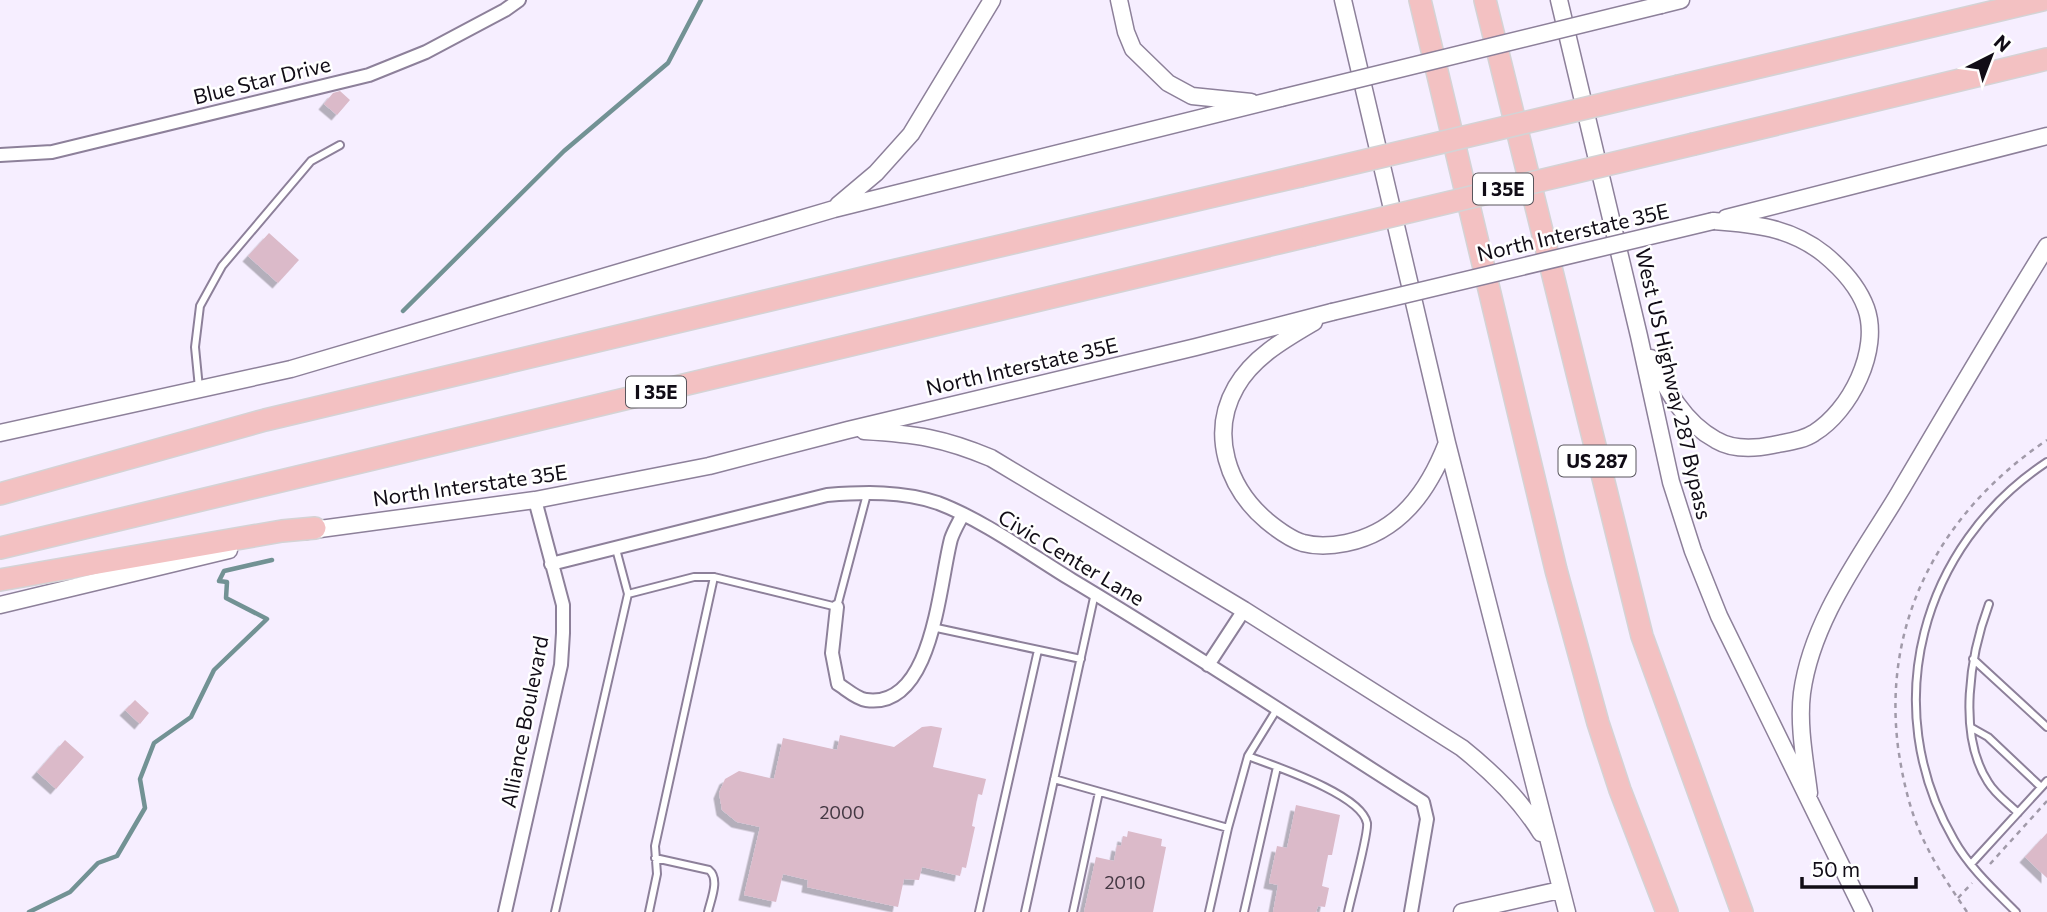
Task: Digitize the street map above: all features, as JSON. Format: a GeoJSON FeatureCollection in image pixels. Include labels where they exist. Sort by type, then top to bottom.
{"type":"FeatureCollection","features":[{"type":"Feature","properties":{"kind":"highway","name":"US 287"},"geometry":{"type":"LineString","coordinates":[[1420,0],[1556,570],[1598,723],[1620,790],[1667,912]]}},
{"type":"Feature","properties":{"kind":"highway","name":"US 287"},"geometry":{"type":"LineString","coordinates":[[1485,0],[1642,636],[1742,912]]}},
{"type":"Feature","properties":{"kind":"highway"},"geometry":{"type":"LineString","coordinates":[[0,494],[265,420],[2042,0]]}},
{"type":"Feature","properties":{"kind":"highway","name":"I 35E"},"geometry":{"type":"LineString","coordinates":[[0,548],[2047,59]]}},
{"type":"Feature","properties":{"kind":"highway"},"geometry":{"type":"LineString","coordinates":[[0,580],[282,531],[315,528]]}},
{"type":"Feature","properties":{"kind":"main road"},"geometry":{"type":"LineString","coordinates":[[834,209],[876,173],[911,134],[992,0]]}},
{"type":"Feature","properties":{"kind":"main road"},"geometry":{"type":"LineString","coordinates":[[1119,0],[1126,32],[1133,48],[1168,83],[1192,96],[1202,98],[1264,102]]}},
{"type":"Feature","properties":{"kind":"main road"},"geometry":{"type":"LineString","coordinates":[[1343,0],[1447,443],[1567,912]]}},
{"type":"Feature","properties":{"kind":"main road","name":"West US Highway 287 Bypass"},"geometry":{"type":"LineString","coordinates":[[1559,0],[1671,482],[1693,551],[1719,616],[1864,912]]}},
{"type":"Feature","properties":{"kind":"main road"},"geometry":{"type":"LineString","coordinates":[[0,433],[304,365],[834,209],[1681,0]]}},
{"type":"Feature","properties":{"kind":"main road","name":"North Interstate 35E"},"geometry":{"type":"LineString","coordinates":[[0,605],[315,528],[535,500],[709,466],[1713,221],[2047,136]]}},
{"type":"Feature","properties":{"kind":"main road"},"geometry":{"type":"LineString","coordinates":[[1639,336],[1682,412],[1709,436],[1727,445],[1761,447],[1799,440],[1813,434],[1832,416],[1856,386],[1865,364],[1869,336],[1868,317],[1866,307],[1845,272],[1822,252],[1772,227],[1713,221]]}},
{"type":"Feature","properties":{"kind":"main road"},"geometry":{"type":"LineString","coordinates":[[1810,803],[1801,721],[1802,692],[1821,629],[1977,358],[2047,246]]}},
{"type":"Feature","properties":{"kind":"main road"},"geometry":{"type":"LineString","coordinates":[[1332,312],[1276,345],[1245,375],[1236,388],[1226,415],[1224,443],[1231,473],[1245,500],[1276,528],[1302,543],[1332,546],[1357,541],[1384,529],[1408,511],[1433,477],[1447,443]]}},
{"type":"Feature","properties":{"kind":"main road"},"geometry":{"type":"LineString","coordinates":[[848,430],[932,437],[991,458],[1244,610],[1462,748],[1510,790],[1549,846]]}},
{"type":"Feature","properties":{"kind":"main road"},"geometry":{"type":"LineString","coordinates":[[1462,912],[1560,890]]}},
{"type":"Feature","properties":{"kind":"street","name":"Blue Star Drive"},"geometry":{"type":"LineString","coordinates":[[0,155],[52,152],[369,75],[426,52],[519,0]]}},
{"type":"Feature","properties":{"kind":"street","name":"Civic Center Lane"},"geometry":{"type":"LineString","coordinates":[[551,564],[827,495],[868,492],[908,495],[937,503],[963,514],[1095,593],[1423,802],[1427,819],[1411,912]]}},
{"type":"Feature","properties":{"kind":"street","name":"Alliance Boulevard"},"geometry":{"type":"LineString","coordinates":[[505,912],[561,664],[564,633],[563,605],[535,500]]}},
{"type":"Feature","properties":{"kind":"street"},"geometry":{"type":"LineString","coordinates":[[836,607],[832,653],[838,684],[863,700],[888,700],[909,685],[925,656],[952,536],[963,514]]}},
{"type":"Feature","properties":{"kind":"street"},"geometry":{"type":"LineString","coordinates":[[1208,665],[1244,610]]}},
{"type":"Feature","properties":{"kind":"lane"},"geometry":{"type":"LineString","coordinates":[[199,390],[195,346],[200,306],[222,265],[311,161],[340,145]]}},
{"type":"Feature","properties":{"kind":"lane"},"geometry":{"type":"LineString","coordinates":[[2016,912],[1971,864],[1954,841],[1938,807],[1924,768],[1916,681],[1921,643],[1932,603],[1946,572],[1973,530],[1998,502],[2047,462]]}},
{"type":"Feature","properties":{"kind":"lane"},"geometry":{"type":"LineString","coordinates":[[628,594],[694,577],[714,577],[836,607],[868,492]]}},
{"type":"Feature","properties":{"kind":"lane"},"geometry":{"type":"LineString","coordinates":[[555,912],[628,594],[616,549]]}},
{"type":"Feature","properties":{"kind":"lane"},"geometry":{"type":"LineString","coordinates":[[649,912],[657,874],[655,846],[667,784],[714,577]]}},
{"type":"Feature","properties":{"kind":"lane"},"geometry":{"type":"LineString","coordinates":[[1025,912],[1095,593]]}},
{"type":"Feature","properties":{"kind":"lane"},"geometry":{"type":"LineString","coordinates":[[1989,604],[1978,634],[1973,659],[1969,703],[1972,728],[1979,767],[1989,785],[2018,813]]}},
{"type":"Feature","properties":{"kind":"lane"},"geometry":{"type":"LineString","coordinates":[[932,627],[1081,659]]}},
{"type":"Feature","properties":{"kind":"lane"},"geometry":{"type":"LineString","coordinates":[[979,912],[1038,650]]}},
{"type":"Feature","properties":{"kind":"lane"},"geometry":{"type":"LineString","coordinates":[[1973,659],[2047,727]]}},
{"type":"Feature","properties":{"kind":"lane"},"geometry":{"type":"LineString","coordinates":[[1209,912],[1248,756],[1277,709]]}},
{"type":"Feature","properties":{"kind":"lane"},"geometry":{"type":"LineString","coordinates":[[1972,728],[1988,737],[2041,788]]}},
{"type":"Feature","properties":{"kind":"lane"},"geometry":{"type":"LineString","coordinates":[[1248,756],[1310,778],[1361,810],[1368,824],[1348,912]]}},
{"type":"Feature","properties":{"kind":"lane"},"geometry":{"type":"LineString","coordinates":[[1244,912],[1277,767]]}},
{"type":"Feature","properties":{"kind":"lane"},"geometry":{"type":"LineString","coordinates":[[1054,779],[1228,828]]}},
{"type":"Feature","properties":{"kind":"lane"},"geometry":{"type":"LineString","coordinates":[[1971,864],[2047,781]]}},
{"type":"Feature","properties":{"kind":"lane"},"geometry":{"type":"LineString","coordinates":[[1073,912],[1099,792]]}},
{"type":"Feature","properties":{"kind":"lane"},"geometry":{"type":"LineString","coordinates":[[655,858],[709,870],[714,874],[708,912]]}},
{"type":"Feature","properties":{"kind":"path"},"geometry":{"type":"LineString","coordinates":[[1967,912],[1927,848],[1906,792],[1900,765],[1895,708],[1900,648],[1917,591],[1951,531],[1991,484],[2047,440]]}},
{"type":"Feature","properties":{"kind":"path"},"geometry":{"type":"LineString","coordinates":[[1990,864],[2047,801]]}},
{"type":"Feature","properties":{"kind":"path"},"geometry":{"type":"LineString","coordinates":[[1958,898],[1974,881]]}},
{"type":"Feature","properties":{"kind":"building"},"geometry":{"type":"Polygon","coordinates":[[[340,91],[350,100],[337,115],[324,104],[333,93],[340,91]]]}},
{"type":"Feature","properties":{"kind":"building"},"geometry":{"type":"Polygon","coordinates":[[[269,233],[299,260],[278,283],[248,256],[269,233]]]}},
{"type":"Feature","properties":{"kind":"building"},"geometry":{"type":"Polygon","coordinates":[[[135,700],[149,713],[140,724],[125,710],[135,700]]]}},
{"type":"Feature","properties":{"kind":"building"},"geometry":{"type":"Polygon","coordinates":[[[922,727],[942,728],[933,767],[986,779],[982,795],[978,794],[972,826],[975,827],[966,868],[962,867],[960,876],[922,867],[919,880],[904,879],[898,907],[807,887],[808,880],[783,874],[776,902],[744,895],[760,827],[737,822],[722,810],[719,793],[725,779],[739,771],[774,779],[783,738],[837,750],[840,735],[894,747],[922,727]]]}},
{"type":"Feature","properties":{"kind":"building"},"geometry":{"type":"Polygon","coordinates":[[[65,740],[84,757],[56,789],[37,772],[65,740]]]}},
{"type":"Feature","properties":{"kind":"building"},"geometry":{"type":"Polygon","coordinates":[[[1296,805],[1340,815],[1322,886],[1329,888],[1325,907],[1318,906],[1316,912],[1273,912],[1278,885],[1269,883],[1277,846],[1287,848],[1296,805]]]}},
{"type":"Feature","properties":{"kind":"building"},"geometry":{"type":"Polygon","coordinates":[[[1128,831],[1162,839],[1161,846],[1166,847],[1153,912],[1084,912],[1096,857],[1114,861],[1117,845],[1121,846],[1123,836],[1127,837],[1128,831]]]}},
{"type":"Feature","properties":{"kind":"building"},"geometry":{"type":"Polygon","coordinates":[[[2047,833],[2047,878],[2025,857],[2047,833]]]}},
{"type":"Feature","properties":{"kind":"waterway"},"geometry":{"type":"LineString","coordinates":[[403,311],[564,151],[668,63],[701,0]]}},
{"type":"Feature","properties":{"kind":"waterway"},"geometry":{"type":"LineString","coordinates":[[29,912],[70,892],[98,863],[117,856],[145,808],[140,779],[154,743],[191,717],[214,670],[267,619],[226,598],[227,582],[219,581],[224,571],[272,560]]}}]}
